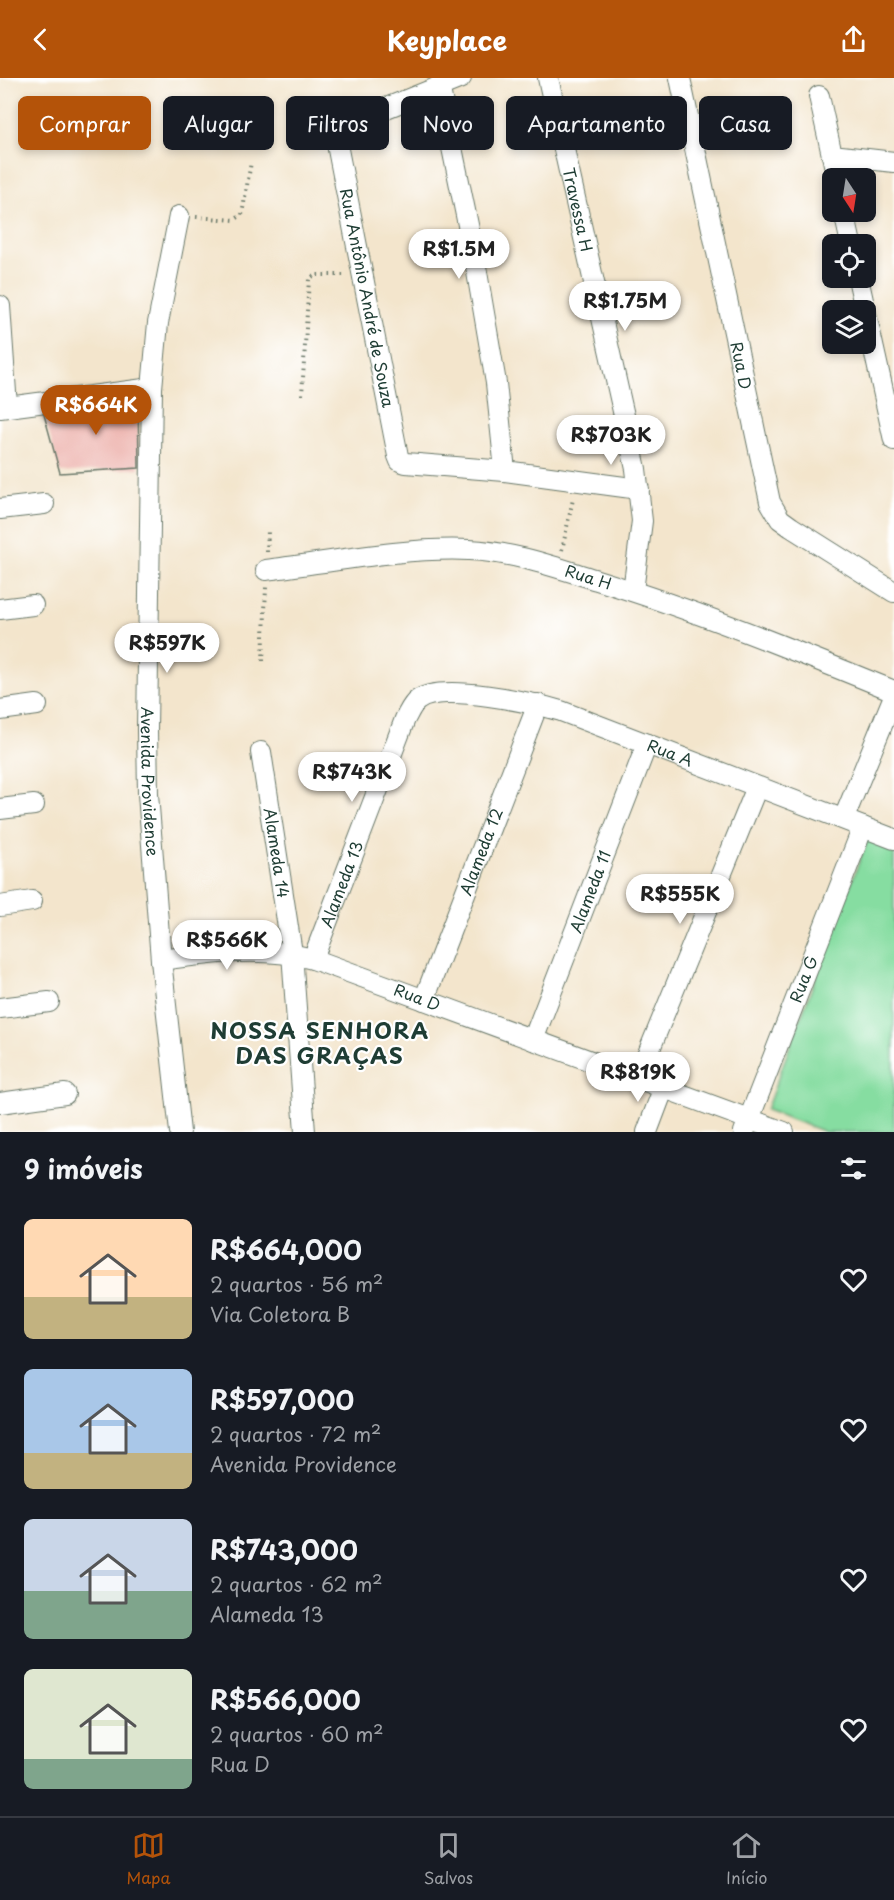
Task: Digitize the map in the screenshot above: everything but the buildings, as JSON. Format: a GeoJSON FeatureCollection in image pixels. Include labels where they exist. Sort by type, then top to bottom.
{"type":"FeatureCollection","features":[{"type":"Feature","properties":{"kind":"street"},"geometry":{"type":"LineString","coordinates":[[461,78],[439,85],[473,249],[497,391],[505,471],[639,489]]}},
{"type":"Feature","properties":{"kind":"street","name":"Travessa H"},"geometry":{"type":"LineString","coordinates":[[548,78],[639,489],[642,522],[633,591]]}},
{"type":"Feature","properties":{"kind":"street","name":"Rua D"},"geometry":{"type":"LineString","coordinates":[[680,78],[770,502],[780,519],[791,527],[894,592]]}},
{"type":"Feature","properties":{"kind":"street","name":"Rua Antônio André de Souza"},"geometry":{"type":"LineString","coordinates":[[439,85],[334,129],[395,448],[400,461],[505,471]]}},
{"type":"Feature","properties":{"kind":"street"},"geometry":{"type":"LineString","coordinates":[[819,96],[835,168]]}},
{"type":"Feature","properties":{"kind":"street"},"geometry":{"type":"LineString","coordinates":[[832,155],[894,162]]}},
{"type":"Feature","properties":{"kind":"street","name":"Avenida Providence"},"geometry":{"type":"LineString","coordinates":[[179,216],[158,323],[152,388],[147,730],[148,794],[161,960],[180,1132]]}},
{"type":"Feature","properties":{"kind":"street"},"geometry":{"type":"LineString","coordinates":[[860,288],[894,440]]}},
{"type":"Feature","properties":{"kind":"street"},"geometry":{"type":"LineString","coordinates":[[0,306],[4,407],[152,388]]}},
{"type":"Feature","properties":{"kind":"street"},"geometry":{"type":"LineString","coordinates":[[0,509],[44,504]]}},
{"type":"Feature","properties":{"kind":"street","name":"Rua H"},"geometry":{"type":"LineString","coordinates":[[266,570],[389,554],[468,550],[499,552],[633,591],[783,645],[894,691]]}},
{"type":"Feature","properties":{"kind":"street"},"geometry":{"type":"LineString","coordinates":[[0,609],[33,605]]}},
{"type":"Feature","properties":{"kind":"street","name":"Rua A"},"geometry":{"type":"LineString","coordinates":[[439,692],[538,704],[844,818],[894,839]]}},
{"type":"Feature","properties":{"kind":"street","name":"Alameda 13"},"geometry":{"type":"LineString","coordinates":[[313,959],[401,728],[411,708],[419,699],[439,692]]}},
{"type":"Feature","properties":{"kind":"street"},"geometry":{"type":"LineString","coordinates":[[844,818],[894,696]]}},
{"type":"Feature","properties":{"kind":"street","name":"Alameda 12"},"geometry":{"type":"LineString","coordinates":[[424,1000],[538,704]]}},
{"type":"Feature","properties":{"kind":"street"},"geometry":{"type":"LineString","coordinates":[[0,710],[37,705]]}},
{"type":"Feature","properties":{"kind":"street","name":"Alameda 11"},"geometry":{"type":"LineString","coordinates":[[533,1040],[647,744]]}},
{"type":"Feature","properties":{"kind":"street","name":"Alameda 14"},"geometry":{"type":"LineString","coordinates":[[261,752],[292,953],[305,1132]]}},
{"type":"Feature","properties":{"kind":"street"},"geometry":{"type":"LineString","coordinates":[[638,1078],[757,787]]}},
{"type":"Feature","properties":{"kind":"street"},"geometry":{"type":"LineString","coordinates":[[0,809],[34,805]]}},
{"type":"Feature","properties":{"kind":"street","name":"Rua G"},"geometry":{"type":"LineString","coordinates":[[746,1125],[863,827]]}},
{"type":"Feature","properties":{"kind":"street"},"geometry":{"type":"LineString","coordinates":[[0,906],[32,901]]}},
{"type":"Feature","properties":{"kind":"street","name":"Rua D"},"geometry":{"type":"LineString","coordinates":[[161,960],[248,951],[292,953],[638,1078],[746,1125],[784,1132]]}},
{"type":"Feature","properties":{"kind":"street"},"geometry":{"type":"LineString","coordinates":[[0,1008],[49,1002]]}},
{"type":"Feature","properties":{"kind":"street"},"geometry":{"type":"LineString","coordinates":[[647,1132],[664,1088]]}},
{"type":"Feature","properties":{"kind":"street"},"geometry":{"type":"LineString","coordinates":[[0,1103],[65,1094]]}},
{"type":"Feature","properties":{"kind":"path"},"geometry":{"type":"LineString","coordinates":[[179,216],[234,220],[242,215],[251,162]]}},
{"type":"Feature","properties":{"kind":"path"},"geometry":{"type":"LineString","coordinates":[[302,395],[309,279],[315,275],[361,275]]}},
{"type":"Feature","properties":{"kind":"path"},"geometry":{"type":"LineString","coordinates":[[558,568],[577,481]]}},
{"type":"Feature","properties":{"kind":"path"},"geometry":{"type":"LineString","coordinates":[[263,661],[268,531]]}},
{"type":"Feature","properties":{"kind":"green space"},"geometry":{"type":"Polygon","coordinates":[[[868,838],[894,850],[894,1132],[825,1132],[766,1110],[868,838]]]}},
{"type":"Feature","properties":{"kind":"district","name":"NOSSA SENHORA DAS GRAÇAS"},"geometry":{"type":"Point","coordinates":[320,1044]}}]}
